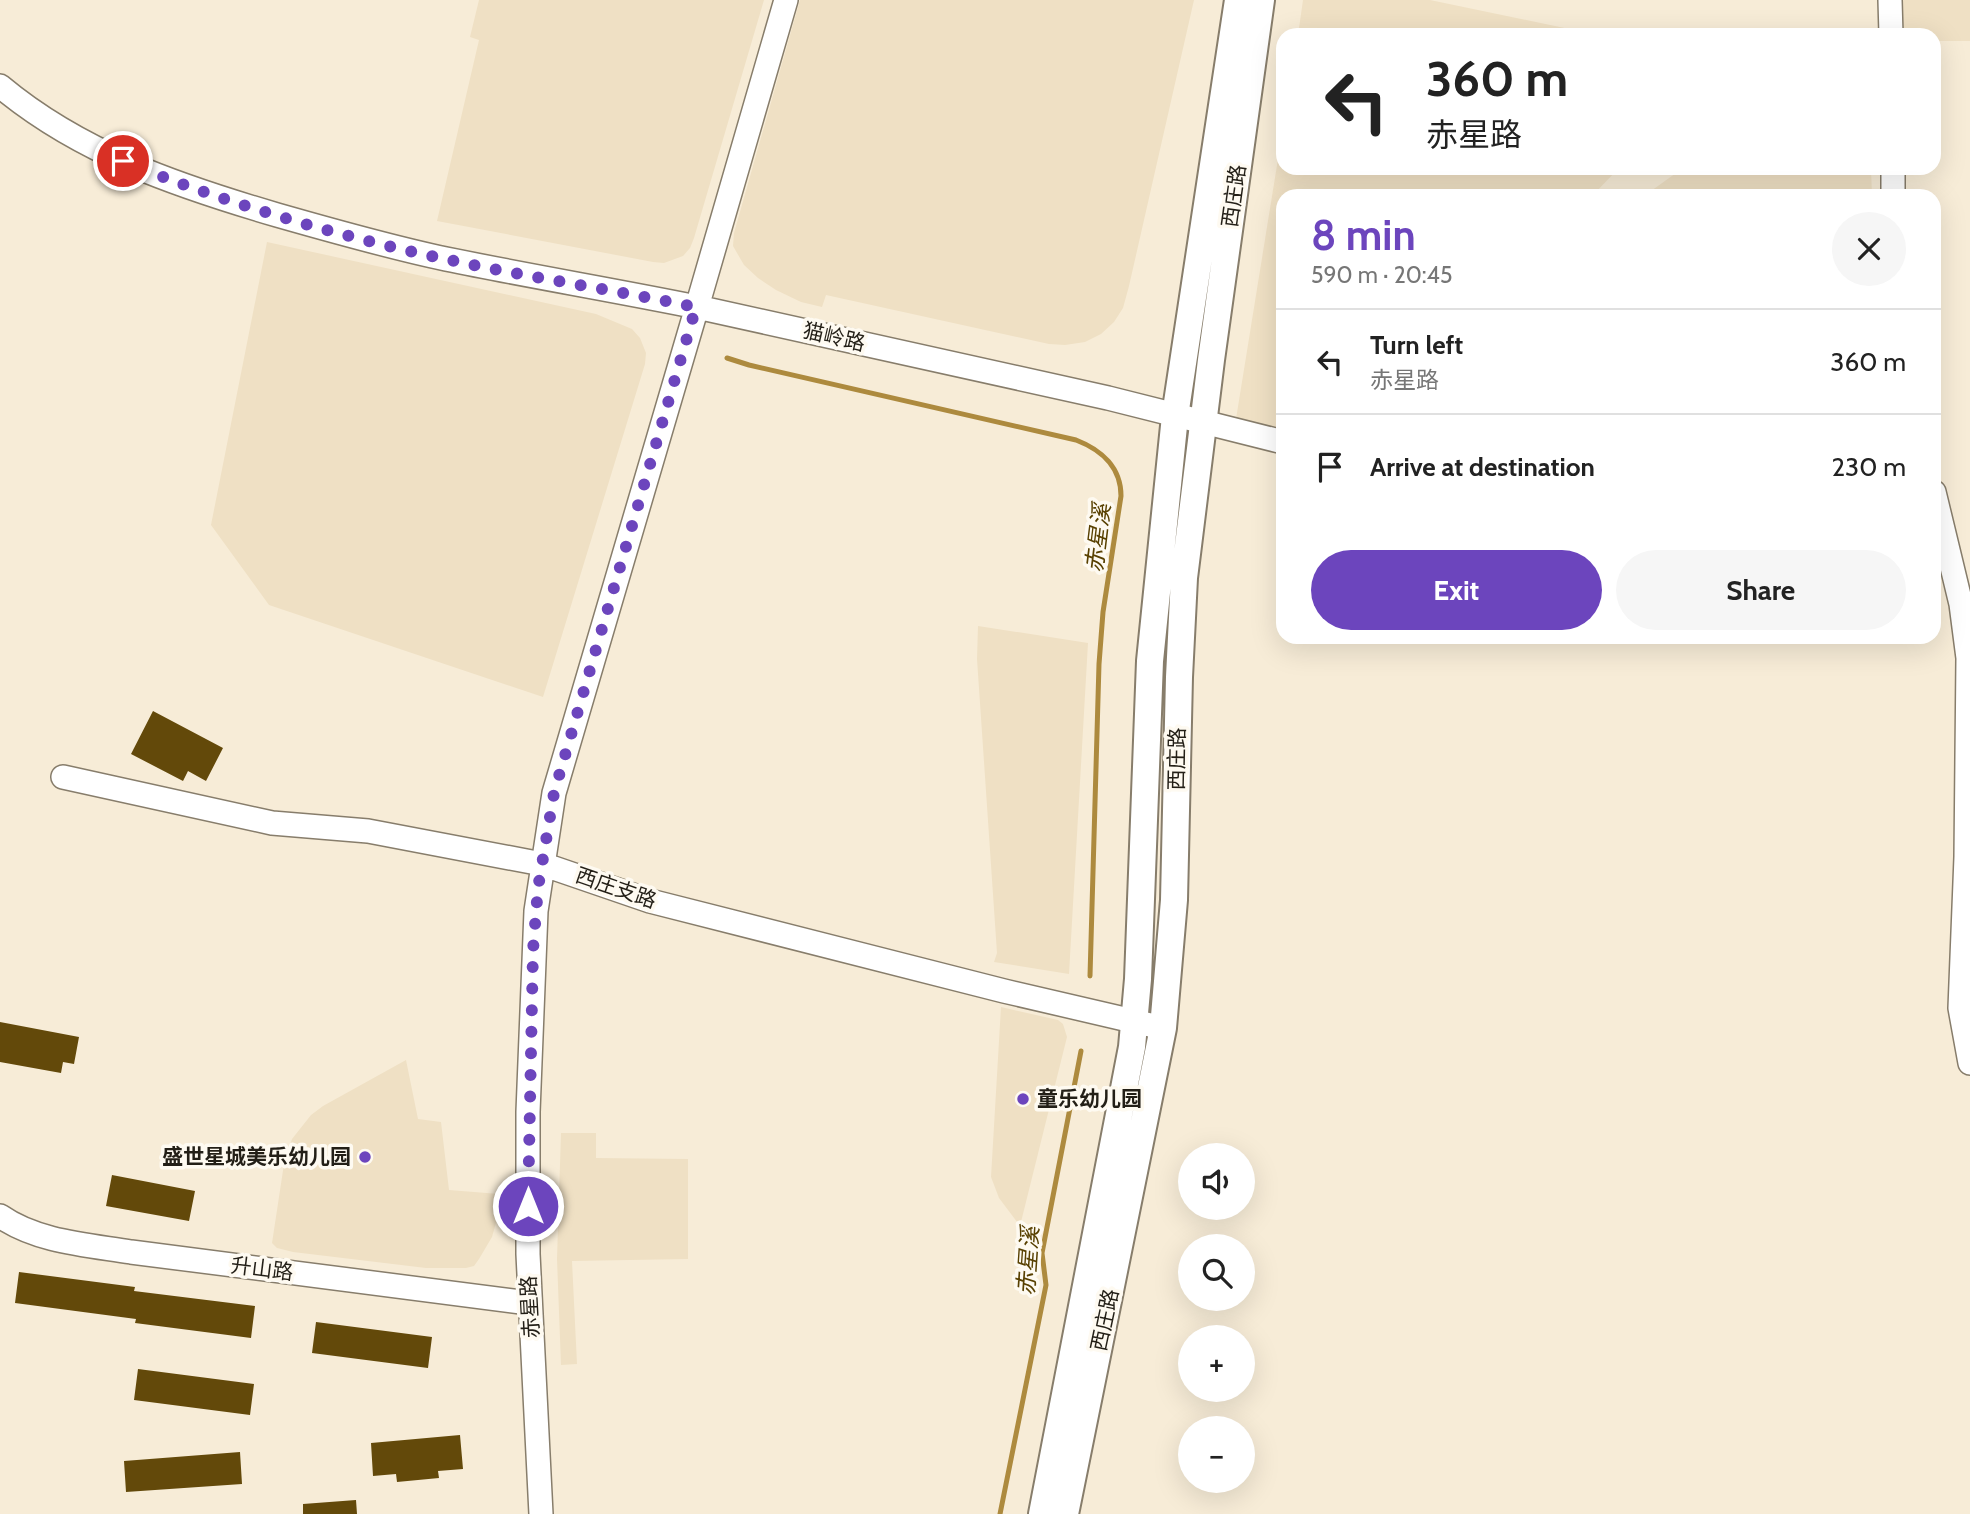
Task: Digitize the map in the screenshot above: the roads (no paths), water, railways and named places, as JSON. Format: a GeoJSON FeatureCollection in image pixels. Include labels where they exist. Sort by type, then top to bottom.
{"type":"FeatureCollection","features":[{"type":"Feature","properties":{"kind":"main road","name":"西庄路"},"geometry":{"type":"LineString","coordinates":[[1065,1514],[1067,1447],[1135,1022],[1150,661],[1175,416],[1238,0]]}},
{"type":"Feature","properties":{"kind":"main road","name":"西庄路"},"geometry":{"type":"LineString","coordinates":[[1042,1514],[1067,1447],[1163,1028],[1174,900],[1182,600],[1211,360],[1261,0]]}},
{"type":"Feature","properties":{"kind":"street"},"geometry":{"type":"LineString","coordinates":[[0,86],[47,122],[82,142],[207,194],[358,238],[445,259],[696,307],[786,0]]}},
{"type":"Feature","properties":{"kind":"street"},"geometry":{"type":"LineString","coordinates":[[1890,0],[1891,28]]}},
{"type":"Feature","properties":{"kind":"street","name":"猫岭路"},"geometry":{"type":"LineString","coordinates":[[696,307],[1108,398],[1276,440]]}},
{"type":"Feature","properties":{"kind":"street","name":"赤星路"},"geometry":{"type":"LineString","coordinates":[[541,1514],[529,1303],[528,1112],[536,911],[542,864],[554,793],[696,307]]}},
{"type":"Feature","properties":{"kind":"street"},"geometry":{"type":"LineString","coordinates":[[1941,520],[1956,580],[1968,658],[1966,844],[1960,1007],[1970,1063]]}},
{"type":"Feature","properties":{"kind":"street","name":"西庄支路"},"geometry":{"type":"LineString","coordinates":[[63,777],[272,823],[368,831],[542,864],[650,901],[1163,1028]]}},
{"type":"Feature","properties":{"kind":"street","name":"升山路"},"geometry":{"type":"LineString","coordinates":[[0,1216],[41,1236],[81,1244],[529,1303]]}},
{"type":"Feature","properties":{"kind":"street"},"geometry":{"type":"LineString","coordinates":[[1033,1514],[1067,1447]]}},
{"type":"Feature","properties":{"kind":"street"},"geometry":{"type":"LineString","coordinates":[[1067,1447],[1078,1514]]}},
{"type":"Feature","properties":{"kind":"waterway","name":"赤星溪"},"geometry":{"type":"LineString","coordinates":[[727,358],[1076,440],[1102,455],[1114,469],[1121,496],[1103,612],[1099,664],[1090,976]]}},
{"type":"Feature","properties":{"kind":"waterway","name":"赤星溪"},"geometry":{"type":"LineString","coordinates":[[1000,1514],[1046,1285],[1042,1253],[1081,1051]]}},
{"type":"Feature","properties":{"kind":"place","name":"童乐幼儿园"},"geometry":{"type":"Point","coordinates":[1023,1099]}},
{"type":"Feature","properties":{"kind":"place","name":"盛世星城美乐幼儿园"},"geometry":{"type":"Point","coordinates":[365,1157]}}]}
